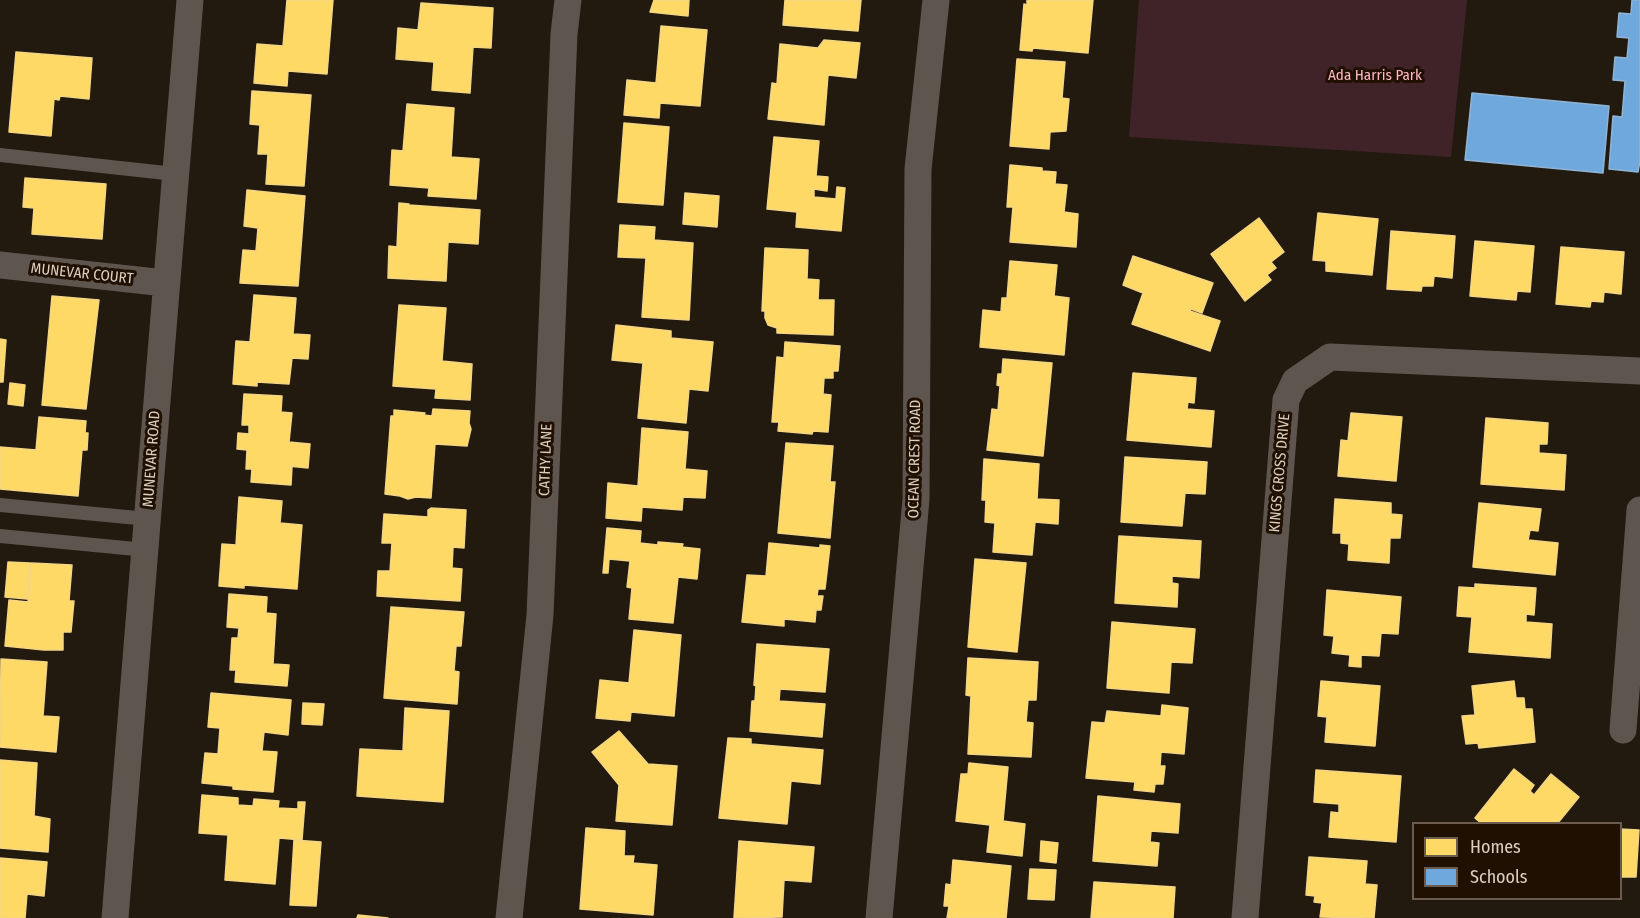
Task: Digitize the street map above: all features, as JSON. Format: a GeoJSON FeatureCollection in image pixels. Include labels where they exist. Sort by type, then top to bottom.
{"type":"FeatureCollection","features":[{"type":"Feature","properties":{"kind":"street","name":"MUNEVAR ROAD"},"geometry":{"type":"LineString","coordinates":[[115,918],[146,550],[165,283],[190,0]]}},
{"type":"Feature","properties":{"kind":"street","name":"CATHY LANE"},"geometry":{"type":"LineString","coordinates":[[509,918],[540,615],[567,0]]}},
{"type":"Feature","properties":{"kind":"street","name":"OCEAN CREST ROAD"},"geometry":{"type":"LineString","coordinates":[[879,918],[916,499],[918,169],[936,0]]}},
{"type":"Feature","properties":{"kind":"street","name":"MUNEVAR COURT"},"geometry":{"type":"LineString","coordinates":[[0,265],[165,283]]}},
{"type":"Feature","properties":{"kind":"street","name":"KINGS CROSS DRIVE"},"geometry":{"type":"LineString","coordinates":[[1245,918],[1286,400],[1296,381],[1330,357],[1640,371]]}},
{"type":"Feature","properties":{"kind":"street"},"geometry":{"type":"LineString","coordinates":[[1623,730],[1640,510]]}},
{"type":"Feature","properties":{"kind":"lane"},"geometry":{"type":"LineString","coordinates":[[0,155],[175,174]]}},
{"type":"Feature","properties":{"kind":"lane"},"geometry":{"type":"LineString","coordinates":[[0,505],[148,519]]}},
{"type":"Feature","properties":{"kind":"lane"},"geometry":{"type":"LineString","coordinates":[[0,536],[146,550]]}},
{"type":"Feature","properties":{"kind":"green space","name":"Ada Harris Park"},"geometry":{"type":"Polygon","coordinates":[[[1139,0],[1467,0],[1451,157],[1129,137],[1139,0]]]}},
{"type":"Feature","properties":{"kind":"building: Homes"},"geometry":{"type":"Polygon","coordinates":[[[287,0],[333,0],[327,74],[288,71],[287,86],[254,83],[257,44],[283,46],[287,0]]]}},
{"type":"Feature","properties":{"kind":"building: Homes"},"geometry":{"type":"Polygon","coordinates":[[[654,0],[689,0],[688,16],[650,12],[654,0]]]}},
{"type":"Feature","properties":{"kind":"building: Homes"},"geometry":{"type":"Polygon","coordinates":[[[785,0],[861,0],[858,31],[783,25],[785,0]]]}},
{"type":"Feature","properties":{"kind":"building: Homes"},"geometry":{"type":"Polygon","coordinates":[[[1027,0],[1093,0],[1088,53],[1033,48],[1032,51],[1020,50],[1024,4],[1027,5],[1027,0]]]}},
{"type":"Feature","properties":{"kind":"building: Homes"},"geometry":{"type":"Polygon","coordinates":[[[421,3],[493,8],[491,48],[473,47],[470,93],[432,90],[434,62],[396,59],[398,28],[418,30],[421,3]]]}},
{"type":"Feature","properties":{"kind":"building: Homes"},"geometry":{"type":"Polygon","coordinates":[[[661,26],[707,30],[700,106],[660,103],[659,118],[624,115],[627,80],[656,83],[661,26]]]}},
{"type":"Feature","properties":{"kind":"building: Homes"},"geometry":{"type":"Polygon","coordinates":[[[824,40],[860,43],[856,78],[828,75],[824,125],[768,119],[772,83],[777,84],[780,44],[818,48],[824,40]]]}},
{"type":"Feature","properties":{"kind":"building: Homes"},"geometry":{"type":"Polygon","coordinates":[[[16,52],[92,58],[89,99],[60,96],[59,100],[54,99],[51,136],[9,132],[16,52]]]}},
{"type":"Feature","properties":{"kind":"building: Homes"},"geometry":{"type":"Polygon","coordinates":[[[1017,59],[1065,62],[1062,98],[1069,99],[1066,131],[1050,132],[1049,149],[1010,146],[1017,59]]]}},
{"type":"Feature","properties":{"kind":"building: Homes"},"geometry":{"type":"Polygon","coordinates":[[[252,91],[311,95],[304,186],[266,184],[268,154],[258,154],[260,125],[250,124],[252,91]]]}},
{"type":"Feature","properties":{"kind":"building: Homes"},"geometry":{"type":"Polygon","coordinates":[[[407,104],[454,108],[451,157],[479,159],[476,199],[428,196],[429,188],[390,185],[392,150],[403,151],[407,104]]]}},
{"type":"Feature","properties":{"kind":"building: Homes"},"geometry":{"type":"Polygon","coordinates":[[[624,123],[669,127],[663,205],[618,202],[624,123]]]}},
{"type":"Feature","properties":{"kind":"building: Homes"},"geometry":{"type":"Polygon","coordinates":[[[774,137],[819,141],[816,176],[828,177],[827,191],[814,189],[814,197],[836,199],[837,187],[845,188],[841,231],[796,227],[797,212],[767,209],[774,137]]]}},
{"type":"Feature","properties":{"kind":"building: Homes"},"geometry":{"type":"Polygon","coordinates":[[[1010,165],[1042,168],[1042,171],[1056,172],[1055,184],[1067,185],[1064,212],[1078,214],[1076,247],[1010,242],[1013,207],[1007,207],[1010,165]]]}},
{"type":"Feature","properties":{"kind":"building: Homes"},"geometry":{"type":"Polygon","coordinates":[[[25,178],[106,184],[102,239],[32,234],[34,208],[23,207],[25,178]]]}},
{"type":"Feature","properties":{"kind":"building: Homes"},"geometry":{"type":"Polygon","coordinates":[[[247,190],[305,196],[298,286],[240,283],[243,250],[256,251],[258,228],[244,226],[247,190]]]}},
{"type":"Feature","properties":{"kind":"building: Homes"},"geometry":{"type":"Polygon","coordinates":[[[685,193],[719,196],[717,227],[683,224],[685,193]]]}},
{"type":"Feature","properties":{"kind":"building: Homes"},"geometry":{"type":"Polygon","coordinates":[[[399,203],[480,210],[478,244],[448,242],[446,281],[388,278],[389,246],[397,247],[399,203]]]}},
{"type":"Feature","properties":{"kind":"building: Homes"},"geometry":{"type":"Polygon","coordinates":[[[1318,213],[1378,219],[1372,275],[1326,271],[1326,261],[1313,260],[1318,213]]]}},
{"type":"Feature","properties":{"kind":"building: Homes"},"geometry":{"type":"Polygon","coordinates":[[[1259,218],[1284,252],[1271,262],[1276,268],[1267,275],[1271,280],[1245,301],[1211,254],[1259,218]]]}},
{"type":"Feature","properties":{"kind":"building: Homes"},"geometry":{"type":"Polygon","coordinates":[[[620,225],[655,227],[654,240],[693,243],[689,320],[642,317],[646,258],[618,257],[620,225]]]}},
{"type":"Feature","properties":{"kind":"building: Homes"},"geometry":{"type":"Polygon","coordinates":[[[1391,231],[1455,236],[1452,278],[1434,276],[1433,286],[1422,286],[1421,291],[1387,289],[1391,231]]]}},
{"type":"Feature","properties":{"kind":"building: Homes"},"geometry":{"type":"Polygon","coordinates":[[[1475,241],[1534,246],[1530,292],[1517,291],[1516,300],[1470,296],[1475,241]]]}},
{"type":"Feature","properties":{"kind":"building: Homes"},"geometry":{"type":"Polygon","coordinates":[[[1561,247],[1624,252],[1621,294],[1604,292],[1603,302],[1591,301],[1590,307],[1556,304],[1561,247]]]}},
{"type":"Feature","properties":{"kind":"building: Homes"},"geometry":{"type":"Polygon","coordinates":[[[765,248],[808,250],[807,279],[819,280],[818,300],[834,300],[833,335],[777,333],[777,328],[768,325],[765,311],[762,311],[765,248]]]}},
{"type":"Feature","properties":{"kind":"building: Homes"},"geometry":{"type":"Polygon","coordinates":[[[1133,256],[1213,283],[1202,313],[1191,309],[1190,311],[1220,321],[1210,351],[1132,324],[1143,293],[1123,285],[1133,256]]]}},
{"type":"Feature","properties":{"kind":"building: Homes"},"geometry":{"type":"Polygon","coordinates":[[[1010,261],[1057,265],[1054,296],[1069,298],[1064,355],[980,347],[983,310],[1001,312],[1002,298],[1007,298],[1010,261]]]}},
{"type":"Feature","properties":{"kind":"building: Homes"},"geometry":{"type":"Polygon","coordinates":[[[254,295],[296,298],[293,334],[310,335],[308,359],[292,358],[289,384],[257,382],[257,386],[233,384],[236,341],[250,342],[254,295]]]}},
{"type":"Feature","properties":{"kind":"building: Homes"},"geometry":{"type":"Polygon","coordinates":[[[52,296],[99,300],[86,409],[42,405],[52,296]]]}},
{"type":"Feature","properties":{"kind":"building: Homes"},"geometry":{"type":"Polygon","coordinates":[[[399,305],[446,308],[442,361],[472,364],[470,400],[435,398],[436,389],[393,386],[399,305]]]}},
{"type":"Feature","properties":{"kind":"building: Homes"},"geometry":{"type":"Polygon","coordinates":[[[616,325],[671,331],[671,338],[713,342],[708,391],[689,389],[686,423],[638,418],[643,363],[612,360],[616,325]]]}},
{"type":"Feature","properties":{"kind":"building: Homes"},"geometry":{"type":"Polygon","coordinates":[[[0,339],[6,340],[3,382],[0,382],[0,339]]]}},
{"type":"Feature","properties":{"kind":"building: Homes"},"geometry":{"type":"Polygon","coordinates":[[[785,342],[840,346],[838,371],[833,371],[833,378],[824,378],[823,394],[831,395],[828,432],[813,431],[812,434],[778,431],[779,422],[772,422],[777,357],[784,358],[785,342]]]}},
{"type":"Feature","properties":{"kind":"building: Homes"},"geometry":{"type":"Polygon","coordinates":[[[1003,359],[1052,363],[1043,456],[987,450],[992,409],[998,410],[1000,386],[997,385],[998,374],[1002,374],[1003,359]]]}},
{"type":"Feature","properties":{"kind":"building: Homes"},"geometry":{"type":"Polygon","coordinates":[[[1133,373],[1196,378],[1194,403],[1188,402],[1187,409],[1214,411],[1211,447],[1127,440],[1133,373]]]}},
{"type":"Feature","properties":{"kind":"building: Homes"},"geometry":{"type":"Polygon","coordinates":[[[10,383],[25,385],[23,406],[8,404],[10,383]]]}},
{"type":"Feature","properties":{"kind":"building: Homes"},"geometry":{"type":"Polygon","coordinates":[[[244,394],[282,396],[281,412],[292,413],[289,442],[310,444],[308,468],[288,466],[292,467],[291,485],[251,482],[252,469],[246,469],[247,450],[237,449],[238,433],[249,434],[249,425],[242,425],[244,394]]]}},
{"type":"Feature","properties":{"kind":"building: Homes"},"geometry":{"type":"Polygon","coordinates":[[[433,409],[470,411],[471,429],[467,446],[435,444],[431,498],[408,499],[385,494],[391,416],[394,416],[394,410],[425,413],[424,415],[432,416],[433,409]]]}},
{"type":"Feature","properties":{"kind":"building: Homes"},"geometry":{"type":"Polygon","coordinates":[[[1351,413],[1402,417],[1396,481],[1338,476],[1341,440],[1348,441],[1351,413]]]}},
{"type":"Feature","properties":{"kind":"building: Homes"},"geometry":{"type":"Polygon","coordinates":[[[39,417],[86,421],[87,450],[82,450],[78,496],[0,489],[0,447],[36,450],[39,417]]]}},
{"type":"Feature","properties":{"kind":"building: Homes"},"geometry":{"type":"Polygon","coordinates":[[[1486,418],[1548,423],[1547,444],[1539,444],[1539,453],[1566,455],[1564,490],[1481,484],[1486,418]]]}},
{"type":"Feature","properties":{"kind":"building: Homes"},"geometry":{"type":"Polygon","coordinates":[[[642,428],[688,432],[685,469],[707,471],[705,498],[683,497],[682,510],[642,507],[641,521],[606,518],[608,483],[638,486],[642,428]]]}},
{"type":"Feature","properties":{"kind":"building: Homes"},"geometry":{"type":"Polygon","coordinates":[[[786,443],[833,446],[830,482],[835,482],[830,538],[778,533],[786,443]]]}},
{"type":"Feature","properties":{"kind":"building: Homes"},"geometry":{"type":"Polygon","coordinates":[[[1125,457],[1207,462],[1205,494],[1185,493],[1182,526],[1121,522],[1125,457]]]}},
{"type":"Feature","properties":{"kind":"building: Homes"},"geometry":{"type":"Polygon","coordinates":[[[984,459],[1039,464],[1037,499],[1059,500],[1058,524],[1035,522],[1032,555],[993,552],[995,523],[985,522],[986,500],[982,500],[984,459]]]}},
{"type":"Feature","properties":{"kind":"building: Homes"},"geometry":{"type":"Polygon","coordinates":[[[239,497],[282,501],[280,523],[302,525],[297,589],[244,585],[244,588],[219,586],[222,544],[236,545],[239,497]]]}},
{"type":"Feature","properties":{"kind":"building: Homes"},"geometry":{"type":"Polygon","coordinates":[[[1335,499],[1391,503],[1391,514],[1402,515],[1400,538],[1390,538],[1389,563],[1348,560],[1349,544],[1341,543],[1341,533],[1333,533],[1335,499]]]}},
{"type":"Feature","properties":{"kind":"building: Homes"},"geometry":{"type":"Polygon","coordinates":[[[1479,503],[1541,509],[1538,531],[1530,530],[1528,540],[1558,543],[1555,575],[1473,567],[1479,503]]]}},
{"type":"Feature","properties":{"kind":"building: Homes"},"geometry":{"type":"Polygon","coordinates":[[[431,508],[466,510],[464,548],[453,547],[452,568],[462,569],[460,601],[377,596],[378,571],[390,571],[392,543],[382,543],[384,514],[428,517],[428,510],[431,508]]]}},
{"type":"Feature","properties":{"kind":"building: Homes"},"geometry":{"type":"Polygon","coordinates":[[[607,528],[641,531],[640,543],[683,544],[682,547],[700,549],[697,579],[678,577],[673,623],[629,619],[632,588],[627,587],[630,561],[609,559],[608,573],[603,573],[607,528]]]}},
{"type":"Feature","properties":{"kind":"building: Homes"},"geometry":{"type":"Polygon","coordinates":[[[1119,536],[1201,541],[1199,578],[1172,576],[1172,583],[1178,584],[1177,607],[1115,603],[1119,536]]]}},
{"type":"Feature","properties":{"kind":"building: Homes"},"geometry":{"type":"Polygon","coordinates":[[[769,543],[820,548],[820,545],[830,546],[825,589],[818,589],[817,596],[823,596],[821,610],[816,610],[815,622],[784,619],[784,626],[742,622],[747,575],[766,576],[769,543]]]}},
{"type":"Feature","properties":{"kind":"building: Homes"},"geometry":{"type":"Polygon","coordinates":[[[975,559],[1026,563],[1017,652],[968,647],[975,559]]]}},
{"type":"Feature","properties":{"kind":"building: Homes"},"geometry":{"type":"Polygon","coordinates":[[[8,562],[30,563],[27,599],[5,597],[8,562]]]}},
{"type":"Feature","properties":{"kind":"building: Homes"},"geometry":{"type":"Polygon","coordinates":[[[31,563],[72,565],[69,601],[74,601],[71,632],[63,632],[63,650],[5,646],[9,600],[28,602],[31,563]]]}},
{"type":"Feature","properties":{"kind":"building: Homes"},"geometry":{"type":"Polygon","coordinates":[[[1475,584],[1536,588],[1534,615],[1526,614],[1526,622],[1552,624],[1550,658],[1469,652],[1472,617],[1457,616],[1459,587],[1475,588],[1475,584]]]}},
{"type":"Feature","properties":{"kind":"building: Homes"},"geometry":{"type":"Polygon","coordinates":[[[1327,590],[1401,597],[1398,634],[1381,633],[1379,656],[1361,655],[1361,667],[1349,666],[1350,655],[1332,653],[1334,636],[1324,635],[1327,590]]]}},
{"type":"Feature","properties":{"kind":"building: Homes"},"geometry":{"type":"Polygon","coordinates":[[[229,594],[267,597],[266,613],[276,614],[273,664],[289,665],[287,686],[235,682],[236,670],[230,670],[232,638],[238,638],[239,628],[227,627],[229,594]]]}},
{"type":"Feature","properties":{"kind":"building: Homes"},"geometry":{"type":"Polygon","coordinates":[[[391,607],[464,612],[461,646],[456,646],[454,671],[459,672],[457,704],[384,698],[391,607]]]}},
{"type":"Feature","properties":{"kind":"building: Homes"},"geometry":{"type":"Polygon","coordinates":[[[1112,622],[1195,629],[1192,663],[1171,662],[1169,693],[1107,688],[1112,622]]]}},
{"type":"Feature","properties":{"kind":"building: Homes"},"geometry":{"type":"Polygon","coordinates":[[[634,630],[681,635],[674,716],[631,712],[630,721],[596,718],[600,680],[629,683],[634,630]]]}},
{"type":"Feature","properties":{"kind":"building: Homes"},"geometry":{"type":"Polygon","coordinates":[[[757,644],[829,649],[825,692],[780,689],[779,701],[825,704],[822,737],[750,731],[752,701],[755,701],[757,644]]]}},
{"type":"Feature","properties":{"kind":"building: Homes"},"geometry":{"type":"Polygon","coordinates":[[[968,658],[1038,662],[1036,700],[1028,700],[1026,722],[1033,723],[1031,757],[968,754],[971,696],[966,695],[968,658]]]}},
{"type":"Feature","properties":{"kind":"building: Homes"},"geometry":{"type":"Polygon","coordinates":[[[1,659],[47,662],[43,716],[59,717],[56,752],[0,747],[1,659]]]}},
{"type":"Feature","properties":{"kind":"building: Homes"},"geometry":{"type":"Polygon","coordinates":[[[1321,681],[1380,686],[1375,746],[1325,742],[1327,717],[1318,716],[1321,681]]]}},
{"type":"Feature","properties":{"kind":"building: Homes"},"geometry":{"type":"Polygon","coordinates":[[[1514,681],[1516,698],[1524,698],[1525,709],[1532,709],[1535,742],[1479,748],[1478,743],[1466,744],[1462,716],[1475,715],[1472,686],[1514,681]]]}},
{"type":"Feature","properties":{"kind":"building: Homes"},"geometry":{"type":"Polygon","coordinates":[[[211,693],[291,700],[288,735],[264,732],[262,751],[277,752],[273,792],[233,789],[233,786],[202,783],[205,753],[218,754],[220,728],[208,727],[211,693]]]}},
{"type":"Feature","properties":{"kind":"building: Homes"},"geometry":{"type":"Polygon","coordinates":[[[303,703],[324,704],[322,725],[302,724],[303,703]]]}},
{"type":"Feature","properties":{"kind":"building: Homes"},"geometry":{"type":"Polygon","coordinates":[[[1162,705],[1188,708],[1184,754],[1161,752],[1160,766],[1165,766],[1163,784],[1155,784],[1154,792],[1134,790],[1135,782],[1086,778],[1092,722],[1105,723],[1107,711],[1161,716],[1162,705]]]}},
{"type":"Feature","properties":{"kind":"building: Homes"},"geometry":{"type":"Polygon","coordinates":[[[405,708],[449,711],[443,802],[357,796],[360,749],[403,751],[405,708]]]}},
{"type":"Feature","properties":{"kind":"building: Homes"},"geometry":{"type":"Polygon","coordinates":[[[619,731],[648,764],[677,766],[672,825],[616,821],[619,785],[592,752],[619,731]]]}},
{"type":"Feature","properties":{"kind":"building: Homes"},"geometry":{"type":"Polygon","coordinates":[[[728,738],[751,739],[751,744],[823,750],[820,784],[791,781],[787,824],[719,818],[728,738]]]}},
{"type":"Feature","properties":{"kind":"building: Homes"},"geometry":{"type":"Polygon","coordinates":[[[0,760],[37,763],[34,816],[50,819],[48,852],[0,848],[0,760]]]}},
{"type":"Feature","properties":{"kind":"building: Homes"},"geometry":{"type":"Polygon","coordinates":[[[969,763],[1008,767],[1003,821],[1025,824],[1022,856],[987,852],[990,825],[956,821],[961,774],[968,774],[969,763]]]}},
{"type":"Feature","properties":{"kind":"building: Homes"},"geometry":{"type":"Polygon","coordinates":[[[1514,769],[1534,785],[1530,791],[1534,795],[1551,774],[1579,797],[1559,822],[1480,822],[1475,818],[1514,769]]]}},
{"type":"Feature","properties":{"kind":"building: Homes"},"geometry":{"type":"Polygon","coordinates":[[[1316,770],[1401,776],[1396,842],[1329,837],[1331,812],[1339,813],[1339,804],[1314,802],[1316,770]]]}},
{"type":"Feature","properties":{"kind":"building: Homes"},"geometry":{"type":"Polygon","coordinates":[[[202,795],[238,798],[238,805],[253,806],[254,799],[279,801],[278,808],[298,809],[298,802],[305,802],[302,840],[279,838],[275,884],[225,880],[228,835],[199,833],[202,795]]]}},
{"type":"Feature","properties":{"kind":"building: Homes"},"geometry":{"type":"Polygon","coordinates":[[[1098,796],[1180,804],[1178,833],[1151,831],[1150,842],[1159,843],[1157,866],[1093,861],[1098,796]]]}},
{"type":"Feature","properties":{"kind":"building: Homes"},"geometry":{"type":"Polygon","coordinates":[[[586,828],[625,831],[624,856],[634,856],[633,863],[657,865],[653,915],[580,909],[586,828]]]}},
{"type":"Feature","properties":{"kind":"building: Homes"},"geometry":{"type":"Polygon","coordinates":[[[1622,829],[1639,830],[1636,877],[1622,877],[1622,829]]]}},
{"type":"Feature","properties":{"kind":"building: Homes"},"geometry":{"type":"Polygon","coordinates":[[[294,840],[321,842],[316,906],[290,905],[294,840]]]}},
{"type":"Feature","properties":{"kind":"building: Homes"},"geometry":{"type":"Polygon","coordinates":[[[739,841],[814,847],[811,882],[784,880],[782,917],[734,918],[739,841]]]}},
{"type":"Feature","properties":{"kind":"building: Homes"},"geometry":{"type":"Polygon","coordinates":[[[1041,841],[1058,843],[1056,863],[1040,861],[1041,841]]]}},
{"type":"Feature","properties":{"kind":"building: Homes"},"geometry":{"type":"Polygon","coordinates":[[[1309,857],[1367,861],[1365,884],[1377,885],[1374,918],[1320,917],[1322,903],[1314,902],[1315,896],[1306,895],[1309,857]]]}},
{"type":"Feature","properties":{"kind":"building: Homes"},"geometry":{"type":"Polygon","coordinates":[[[0,858],[47,862],[44,896],[27,894],[25,918],[0,918],[0,858]]]}},
{"type":"Feature","properties":{"kind":"building: Homes"},"geometry":{"type":"Polygon","coordinates":[[[953,860],[1011,866],[1006,918],[947,918],[949,906],[944,906],[946,884],[951,885],[953,860]]]}},
{"type":"Feature","properties":{"kind":"building: Homes"},"geometry":{"type":"Polygon","coordinates":[[[1030,869],[1056,870],[1054,900],[1028,899],[1030,869]]]}},
{"type":"Feature","properties":{"kind":"building: Homes"},"geometry":{"type":"Polygon","coordinates":[[[1094,882],[1175,887],[1173,918],[1091,918],[1094,882]]]}},
{"type":"Feature","properties":{"kind":"building: Homes"},"geometry":{"type":"Polygon","coordinates":[[[358,915],[388,918],[357,918],[358,915]]]}},
{"type":"Feature","properties":{"kind":"building: Schools"},"geometry":{"type":"Polygon","coordinates":[[[1632,0],[1640,0],[1640,161],[1638,172],[1609,169],[1613,116],[1622,117],[1625,81],[1613,80],[1615,57],[1627,58],[1629,38],[1617,37],[1619,13],[1631,14],[1632,0]]]}},
{"type":"Feature","properties":{"kind":"building: Schools"},"geometry":{"type":"Polygon","coordinates":[[[1472,93],[1609,106],[1603,173],[1465,160],[1472,93]]]}}]}
